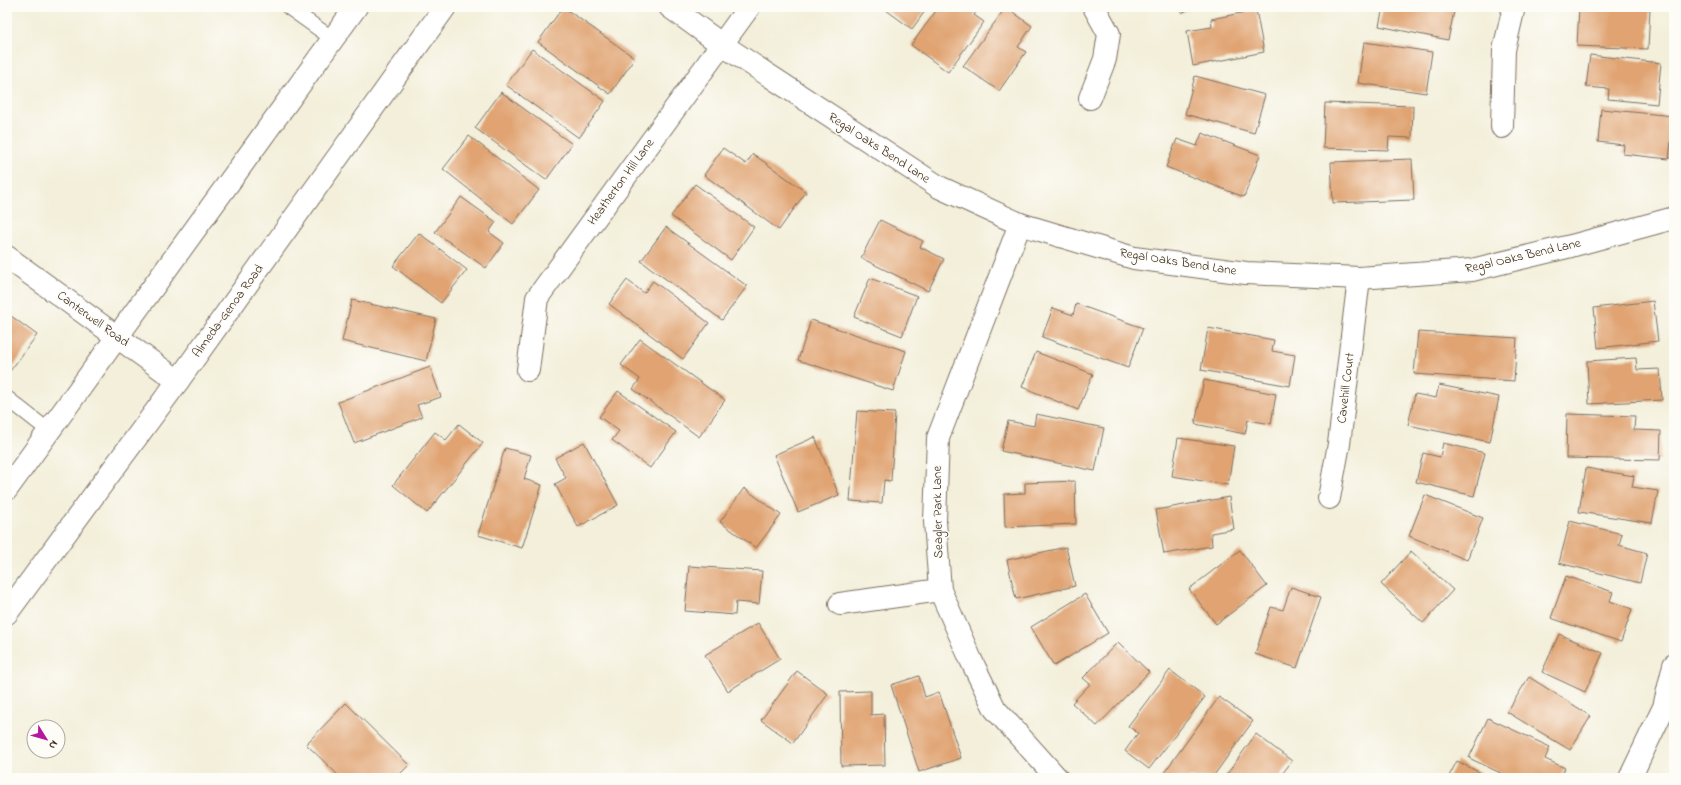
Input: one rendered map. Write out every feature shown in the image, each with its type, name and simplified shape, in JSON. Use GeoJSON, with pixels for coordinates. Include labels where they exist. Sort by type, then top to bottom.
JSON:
{"type":"FeatureCollection","features":[{"type":"Feature","properties":{"kind":"street"},"geometry":{"type":"LineString","coordinates":[[7,489],[356,7]]}},
{"type":"Feature","properties":{"kind":"street","name":"Almeda-Genoa Road"},"geometry":{"type":"LineString","coordinates":[[7,613],[178,381],[445,7]]}},
{"type":"Feature","properties":{"kind":"street","name":"Regal Oaks Bend Lane"},"geometry":{"type":"LineString","coordinates":[[670,7],[721,44],[939,188],[1020,224],[1134,258],[1246,273],[1359,278],[1472,270],[1571,246],[1674,218]]}},
{"type":"Feature","properties":{"kind":"street","name":"Heatherton Hill Lane"},"geometry":{"type":"LineString","coordinates":[[528,370],[537,298],[749,7]]}},
{"type":"Feature","properties":{"kind":"street"},"geometry":{"type":"LineString","coordinates":[[1090,98],[1105,59],[1109,34],[1094,7]]}},
{"type":"Feature","properties":{"kind":"street"},"geometry":{"type":"LineString","coordinates":[[1502,127],[1504,50],[1514,7]]}},
{"type":"Feature","properties":{"kind":"street","name":"Seagler Park Lane"},"geometry":{"type":"LineString","coordinates":[[1020,224],[938,438],[935,521],[940,590],[970,660],[995,709],[1057,778]]}},
{"type":"Feature","properties":{"kind":"street","name":"Canterwell Road"},"geometry":{"type":"LineString","coordinates":[[7,257],[178,381]]}},
{"type":"Feature","properties":{"kind":"street","name":"Cavehill Court"},"geometry":{"type":"LineString","coordinates":[[1329,498],[1339,444],[1359,278]]}},
{"type":"Feature","properties":{"kind":"street"},"geometry":{"type":"LineString","coordinates":[[840,604],[940,590]]}},
{"type":"Feature","properties":{"kind":"street"},"geometry":{"type":"LineString","coordinates":[[1630,778],[1669,709],[1674,664]]}},
{"type":"Feature","properties":{"kind":"lane"},"geometry":{"type":"LineString","coordinates":[[288,7],[333,39]]}},
{"type":"Feature","properties":{"kind":"lane"},"geometry":{"type":"LineString","coordinates":[[7,398],[49,432]]}},
{"type":"Feature","properties":{"kind":"building"},"geometry":{"type":"Polygon","coordinates":[[[563,7],[635,58],[610,94],[538,42],[563,7]]]}},
{"type":"Feature","properties":{"kind":"building"},"geometry":{"type":"Polygon","coordinates":[[[882,7],[928,7],[912,29],[882,7]]]}},
{"type":"Feature","properties":{"kind":"building"},"geometry":{"type":"Polygon","coordinates":[[[939,7],[980,7],[974,15],[984,22],[948,72],[911,45],[939,7]]]}},
{"type":"Feature","properties":{"kind":"building"},"geometry":{"type":"Polygon","coordinates":[[[1006,7],[1032,26],[1018,47],[1026,52],[999,91],[963,66],[1006,7]]]}},
{"type":"Feature","properties":{"kind":"building"},"geometry":{"type":"Polygon","coordinates":[[[1179,7],[1192,7],[1182,13],[1179,7]]]}},
{"type":"Feature","properties":{"kind":"building"},"geometry":{"type":"Polygon","coordinates":[[[1383,7],[1455,7],[1448,40],[1379,26],[1383,7]]]}},
{"type":"Feature","properties":{"kind":"building"},"geometry":{"type":"Polygon","coordinates":[[[1579,7],[1650,8],[1648,49],[1577,46],[1579,7]]]}},
{"type":"Feature","properties":{"kind":"building"},"geometry":{"type":"Polygon","coordinates":[[[1256,10],[1264,52],[1193,66],[1187,31],[1212,27],[1211,19],[1256,10]]]}},
{"type":"Feature","properties":{"kind":"building"},"geometry":{"type":"Polygon","coordinates":[[[1364,42],[1432,52],[1426,93],[1358,83],[1364,42]]]}},
{"type":"Feature","properties":{"kind":"building"},"geometry":{"type":"Polygon","coordinates":[[[532,49],[605,101],[579,138],[506,85],[532,49]]]}},
{"type":"Feature","properties":{"kind":"building"},"geometry":{"type":"Polygon","coordinates":[[[1590,55],[1661,63],[1657,104],[1608,99],[1609,89],[1586,87],[1590,55]]]}},
{"type":"Feature","properties":{"kind":"building"},"geometry":{"type":"Polygon","coordinates":[[[1195,76],[1265,95],[1254,133],[1185,114],[1195,76]]]}},
{"type":"Feature","properties":{"kind":"building"},"geometry":{"type":"Polygon","coordinates":[[[501,92],[572,144],[546,180],[475,128],[501,92]]]}},
{"type":"Feature","properties":{"kind":"building"},"geometry":{"type":"Polygon","coordinates":[[[1325,103],[1413,106],[1412,138],[1389,137],[1388,150],[1323,148],[1325,103]]]}},
{"type":"Feature","properties":{"kind":"building"},"geometry":{"type":"Polygon","coordinates":[[[1601,109],[1674,116],[1669,159],[1623,154],[1624,145],[1598,142],[1601,109]]]}},
{"type":"Feature","properties":{"kind":"building"},"geometry":{"type":"Polygon","coordinates":[[[1202,133],[1260,155],[1244,197],[1166,167],[1177,139],[1197,146],[1202,133]]]}},
{"type":"Feature","properties":{"kind":"building"},"geometry":{"type":"Polygon","coordinates":[[[469,136],[539,190],[513,224],[443,169],[469,136]]]}},
{"type":"Feature","properties":{"kind":"building"},"geometry":{"type":"Polygon","coordinates":[[[723,148],[746,164],[753,154],[806,192],[779,230],[704,175],[723,148]]]}},
{"type":"Feature","properties":{"kind":"building"},"geometry":{"type":"Polygon","coordinates":[[[1412,159],[1414,200],[1333,203],[1331,162],[1412,159]]]}},
{"type":"Feature","properties":{"kind":"building"},"geometry":{"type":"Polygon","coordinates":[[[695,184],[754,227],[731,260],[671,216],[695,184]]]}},
{"type":"Feature","properties":{"kind":"building"},"geometry":{"type":"Polygon","coordinates":[[[461,197],[496,222],[489,232],[504,243],[486,268],[435,232],[461,197]]]}},
{"type":"Feature","properties":{"kind":"building"},"geometry":{"type":"Polygon","coordinates":[[[880,220],[923,241],[920,247],[944,259],[928,291],[861,258],[880,220]]]}},
{"type":"Feature","properties":{"kind":"building"},"geometry":{"type":"Polygon","coordinates":[[[666,227],[747,286],[722,320],[641,261],[666,227]]]}},
{"type":"Feature","properties":{"kind":"building"},"geometry":{"type":"Polygon","coordinates":[[[419,233],[467,270],[441,303],[393,266],[419,233]]]}},
{"type":"Feature","properties":{"kind":"building"},"geometry":{"type":"Polygon","coordinates":[[[870,278],[917,296],[902,336],[854,317],[870,278]]]}},
{"type":"Feature","properties":{"kind":"building"},"geometry":{"type":"Polygon","coordinates":[[[627,280],[644,293],[653,281],[709,323],[683,359],[609,304],[627,280]]]}},
{"type":"Feature","properties":{"kind":"building"},"geometry":{"type":"Polygon","coordinates":[[[352,300],[436,319],[426,361],[342,341],[352,300]]]}},
{"type":"Feature","properties":{"kind":"building"},"geometry":{"type":"Polygon","coordinates":[[[1653,301],[1658,341],[1598,348],[1594,308],[1653,301]]]}},
{"type":"Feature","properties":{"kind":"building"},"geometry":{"type":"Polygon","coordinates":[[[1076,304],[1143,328],[1128,368],[1042,337],[1053,308],[1073,315],[1076,304]]]}},
{"type":"Feature","properties":{"kind":"building"},"geometry":{"type":"Polygon","coordinates":[[[7,313],[37,335],[7,375],[7,313]]]}},
{"type":"Feature","properties":{"kind":"building"},"geometry":{"type":"Polygon","coordinates":[[[811,320],[906,351],[893,391],[798,360],[811,320]]]}},
{"type":"Feature","properties":{"kind":"building"},"geometry":{"type":"Polygon","coordinates":[[[1208,328],[1274,340],[1272,351],[1295,355],[1290,386],[1201,370],[1208,328]]]}},
{"type":"Feature","properties":{"kind":"building"},"geometry":{"type":"Polygon","coordinates":[[[1418,332],[1517,338],[1514,381],[1414,374],[1418,332]]]}},
{"type":"Feature","properties":{"kind":"building"},"geometry":{"type":"Polygon","coordinates":[[[640,339],[725,400],[699,437],[633,389],[640,379],[621,365],[640,339]]]}},
{"type":"Feature","properties":{"kind":"building"},"geometry":{"type":"Polygon","coordinates":[[[1036,352],[1093,374],[1078,410],[1022,387],[1036,352]]]}},
{"type":"Feature","properties":{"kind":"building"},"geometry":{"type":"Polygon","coordinates":[[[1636,358],[1637,370],[1660,369],[1662,400],[1589,404],[1587,361],[1636,358]]]}},
{"type":"Feature","properties":{"kind":"building"},"geometry":{"type":"Polygon","coordinates":[[[430,367],[441,397],[417,405],[422,417],[354,443],[338,402],[430,367]]]}},
{"type":"Feature","properties":{"kind":"building"},"geometry":{"type":"Polygon","coordinates":[[[1204,380],[1276,394],[1271,424],[1248,420],[1245,434],[1195,424],[1204,380]]]}},
{"type":"Feature","properties":{"kind":"building"},"geometry":{"type":"Polygon","coordinates":[[[1439,385],[1499,397],[1490,442],[1408,425],[1415,394],[1436,398],[1439,385]]]}},
{"type":"Feature","properties":{"kind":"building"},"geometry":{"type":"Polygon","coordinates":[[[618,391],[676,432],[650,468],[612,440],[619,431],[599,417],[618,391]]]}},
{"type":"Feature","properties":{"kind":"building"},"geometry":{"type":"Polygon","coordinates":[[[857,411],[895,413],[891,481],[884,480],[882,503],[850,501],[857,411]]]}},
{"type":"Feature","properties":{"kind":"building"},"geometry":{"type":"Polygon","coordinates":[[[1036,414],[1104,428],[1095,471],[1001,451],[1008,421],[1034,426],[1036,414]]]}},
{"type":"Feature","properties":{"kind":"building"},"geometry":{"type":"Polygon","coordinates":[[[1567,414],[1635,416],[1634,430],[1661,431],[1660,460],[1566,458],[1567,414]]]}},
{"type":"Feature","properties":{"kind":"building"},"geometry":{"type":"Polygon","coordinates":[[[459,424],[483,443],[427,513],[393,485],[435,432],[446,440],[459,424]]]}},
{"type":"Feature","properties":{"kind":"building"},"geometry":{"type":"Polygon","coordinates":[[[815,437],[839,495],[798,512],[774,455],[815,437]]]}},
{"type":"Feature","properties":{"kind":"building"},"geometry":{"type":"Polygon","coordinates":[[[1178,438],[1234,446],[1228,485],[1172,476],[1178,438]]]}},
{"type":"Feature","properties":{"kind":"building"},"geometry":{"type":"Polygon","coordinates":[[[584,442],[618,505],[578,527],[555,484],[566,478],[555,458],[584,442]]]}},
{"type":"Feature","properties":{"kind":"building"},"geometry":{"type":"Polygon","coordinates":[[[1443,443],[1485,453],[1474,496],[1416,482],[1423,453],[1440,457],[1443,443]]]}},
{"type":"Feature","properties":{"kind":"building"},"geometry":{"type":"Polygon","coordinates":[[[505,448],[531,455],[524,479],[542,485],[522,548],[478,535],[505,448]]]}},
{"type":"Feature","properties":{"kind":"building"},"geometry":{"type":"Polygon","coordinates":[[[1586,468],[1634,476],[1632,487],[1658,491],[1652,523],[1579,512],[1586,468]]]}},
{"type":"Feature","properties":{"kind":"building"},"geometry":{"type":"Polygon","coordinates":[[[1075,481],[1076,524],[1005,527],[1004,494],[1025,493],[1025,483],[1075,481]]]}},
{"type":"Feature","properties":{"kind":"building"},"geometry":{"type":"Polygon","coordinates":[[[744,488],[781,515],[756,548],[720,522],[744,488]]]}},
{"type":"Feature","properties":{"kind":"building"},"geometry":{"type":"Polygon","coordinates":[[[1425,495],[1483,518],[1467,560],[1409,536],[1425,495]]]}},
{"type":"Feature","properties":{"kind":"building"},"geometry":{"type":"Polygon","coordinates":[[[1229,497],[1234,529],[1211,533],[1212,546],[1164,554],[1156,510],[1229,497]]]}},
{"type":"Feature","properties":{"kind":"building"},"geometry":{"type":"Polygon","coordinates":[[[1570,521],[1622,534],[1619,545],[1647,553],[1640,583],[1559,563],[1570,521]]]}},
{"type":"Feature","properties":{"kind":"building"},"geometry":{"type":"Polygon","coordinates":[[[1066,547],[1075,586],[1016,599],[1007,560],[1066,547]]]}},
{"type":"Feature","properties":{"kind":"building"},"geometry":{"type":"Polygon","coordinates":[[[1240,550],[1267,586],[1216,624],[1189,589],[1240,550]]]}},
{"type":"Feature","properties":{"kind":"building"},"geometry":{"type":"Polygon","coordinates":[[[1411,551],[1453,590],[1423,623],[1381,584],[1411,551]]]}},
{"type":"Feature","properties":{"kind":"building"},"geometry":{"type":"Polygon","coordinates":[[[689,566],[762,571],[759,604],[736,602],[735,615],[685,611],[689,566]]]}},
{"type":"Feature","properties":{"kind":"building"},"geometry":{"type":"Polygon","coordinates":[[[1566,576],[1613,592],[1610,601],[1632,609],[1621,642],[1551,618],[1566,576]]]}},
{"type":"Feature","properties":{"kind":"building"},"geometry":{"type":"Polygon","coordinates":[[[1291,587],[1321,597],[1297,668],[1255,654],[1271,607],[1283,610],[1291,587]]]}},
{"type":"Feature","properties":{"kind":"building"},"geometry":{"type":"Polygon","coordinates":[[[1085,594],[1108,633],[1054,666],[1031,627],[1085,594]]]}},
{"type":"Feature","properties":{"kind":"building"},"geometry":{"type":"Polygon","coordinates":[[[758,623],[780,659],[728,691],[705,655],[758,623]]]}},
{"type":"Feature","properties":{"kind":"building"},"geometry":{"type":"Polygon","coordinates":[[[1559,634],[1603,653],[1585,692],[1542,672],[1559,634]]]}},
{"type":"Feature","properties":{"kind":"building"},"geometry":{"type":"Polygon","coordinates":[[[1118,642],[1149,672],[1097,726],[1072,703],[1090,684],[1083,678],[1118,642]]]}},
{"type":"Feature","properties":{"kind":"building"},"geometry":{"type":"Polygon","coordinates":[[[1170,670],[1205,697],[1149,769],[1125,751],[1138,733],[1128,726],[1170,670]]]}},
{"type":"Feature","properties":{"kind":"building"},"geometry":{"type":"Polygon","coordinates":[[[797,671],[828,694],[793,743],[761,720],[797,671]]]}},
{"type":"Feature","properties":{"kind":"building"},"geometry":{"type":"Polygon","coordinates":[[[919,676],[925,697],[939,692],[961,758],[919,772],[891,685],[919,676]]]}},
{"type":"Feature","properties":{"kind":"building"},"geometry":{"type":"Polygon","coordinates":[[[1529,677],[1591,716],[1570,750],[1507,712],[1529,677]]]}},
{"type":"Feature","properties":{"kind":"building"},"geometry":{"type":"Polygon","coordinates":[[[871,691],[871,715],[884,714],[885,765],[841,766],[840,692],[871,691]]]}},
{"type":"Feature","properties":{"kind":"building"},"geometry":{"type":"Polygon","coordinates":[[[1219,697],[1253,721],[1212,778],[1162,778],[1161,777],[1219,697]]]}},
{"type":"Feature","properties":{"kind":"building"},"geometry":{"type":"Polygon","coordinates":[[[346,703],[409,765],[396,778],[341,778],[306,744],[346,703]]]}},
{"type":"Feature","properties":{"kind":"building"},"geometry":{"type":"Polygon","coordinates":[[[1488,718],[1550,747],[1545,759],[1565,768],[1560,778],[1511,778],[1469,758],[1488,718]]]}},
{"type":"Feature","properties":{"kind":"building"},"geometry":{"type":"Polygon","coordinates":[[[1256,734],[1292,761],[1279,778],[1224,778],[1256,734]]]}},
{"type":"Feature","properties":{"kind":"building"},"geometry":{"type":"Polygon","coordinates":[[[1457,761],[1491,778],[1448,778],[1457,761]]]}}]}
